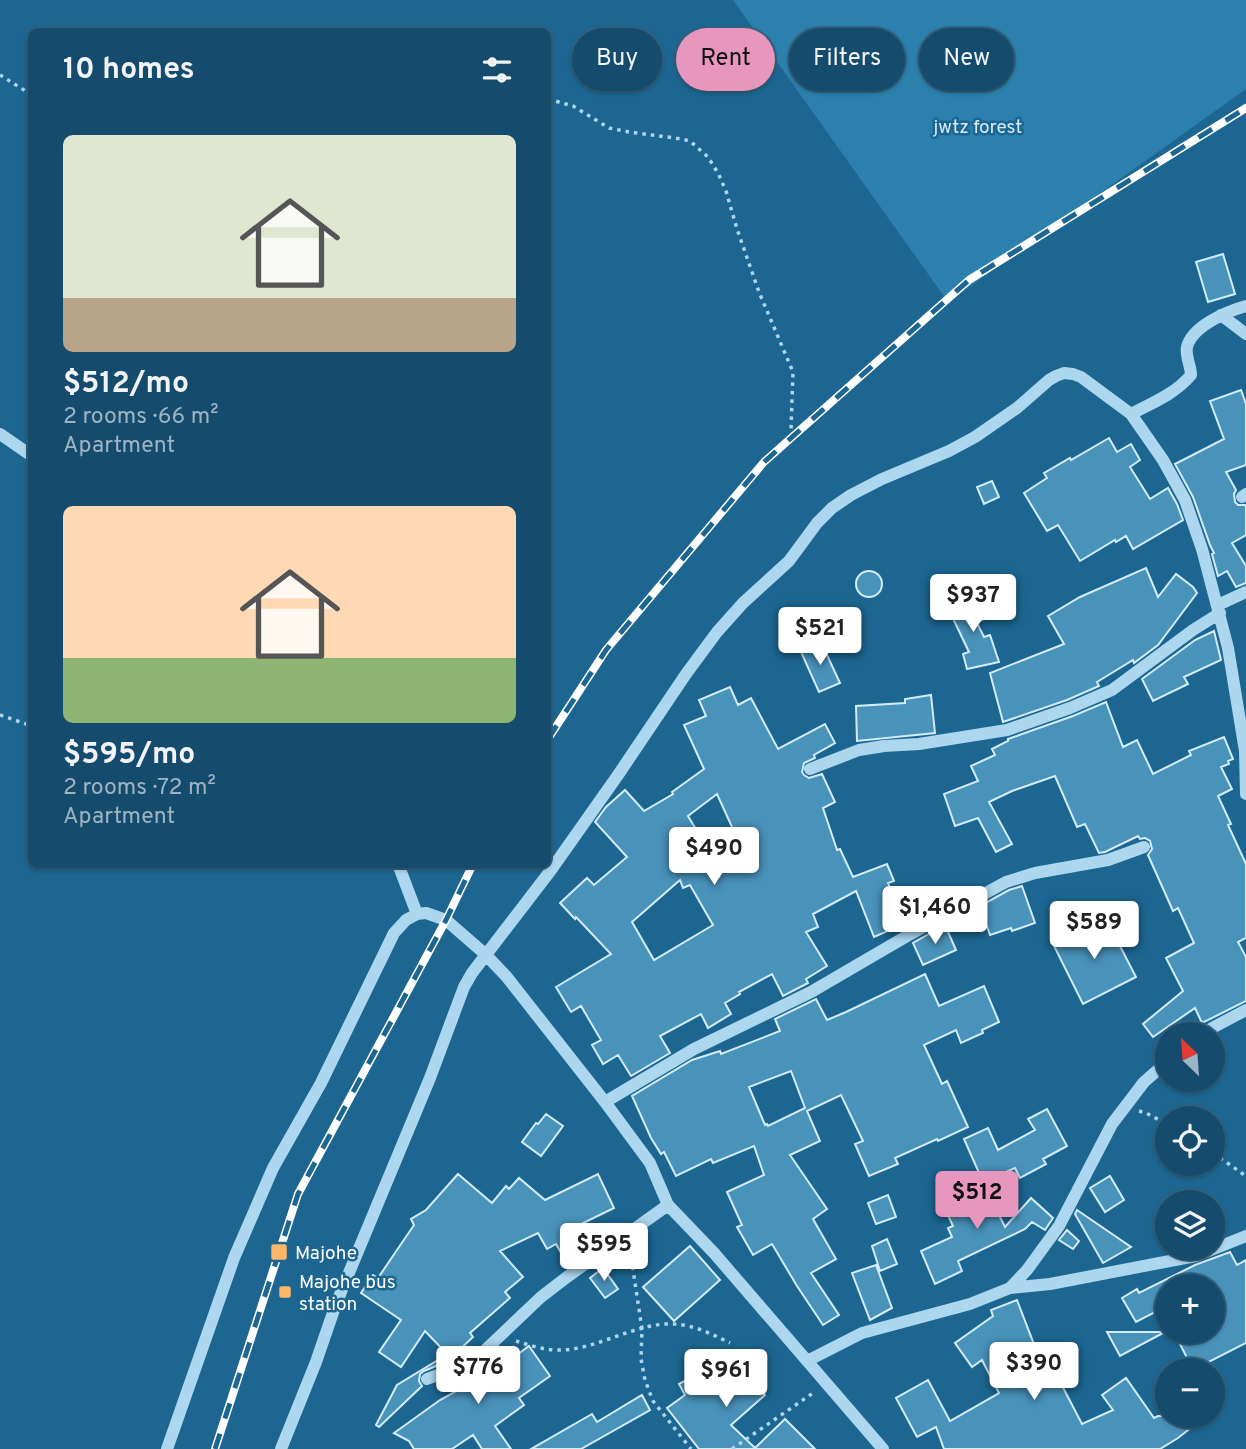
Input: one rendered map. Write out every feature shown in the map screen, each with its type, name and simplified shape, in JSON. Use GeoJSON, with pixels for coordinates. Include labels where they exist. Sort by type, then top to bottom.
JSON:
{"type":"FeatureCollection","features":[{"type":"Feature","properties":{"kind":"street"},"geometry":{"type":"LineString","coordinates":[[1131,414],[1184,383],[1191,375],[1187,347],[1203,326],[1246,306]]}},
{"type":"Feature","properties":{"kind":"street"},"geometry":{"type":"LineString","coordinates":[[1221,316],[1246,334]]}},
{"type":"Feature","properties":{"kind":"street"},"geometry":{"type":"LineString","coordinates":[[281,1449],[336,1304],[430,1078],[464,988],[485,954],[551,870],[717,632],[743,603],[789,561],[817,523],[851,495],[975,437],[1017,408],[1049,380],[1064,373],[1081,377],[1131,414],[1163,460],[1185,500],[1202,549],[1219,609],[1234,679],[1245,751],[1246,793]]}},
{"type":"Feature","properties":{"kind":"street"},"geometry":{"type":"LineString","coordinates":[[0,433],[28,453]]}},
{"type":"Feature","properties":{"kind":"street"},"geometry":{"type":"LineString","coordinates":[[810,769],[859,750],[1007,730],[1070,708],[1112,690],[1219,609],[1246,592]]}},
{"type":"Feature","properties":{"kind":"street"},"geometry":{"type":"LineString","coordinates":[[605,1102],[694,1049],[811,992],[1006,882],[1035,873],[1108,860],[1144,848]]}},
{"type":"Feature","properties":{"kind":"street"},"geometry":{"type":"LineString","coordinates":[[400,868],[417,914]]}},
{"type":"Feature","properties":{"kind":"street"},"geometry":{"type":"LineString","coordinates":[[167,1449],[234,1258],[273,1168],[321,1083],[394,933],[406,920],[426,912],[446,920],[506,976],[650,1163],[668,1205],[714,1253],[883,1449]]}},
{"type":"Feature","properties":{"kind":"street"},"geometry":{"type":"LineString","coordinates":[[1223,1022],[1246,1010]]}},
{"type":"Feature","properties":{"kind":"street"},"geometry":{"type":"LineString","coordinates":[[1010,1289],[1059,1226],[1112,1124],[1144,1082],[1155,1072]]}},
{"type":"Feature","properties":{"kind":"street"},"geometry":{"type":"LineString","coordinates":[[427,1379],[458,1367],[482,1353],[541,1297],[668,1205]]}},
{"type":"Feature","properties":{"kind":"street"},"geometry":{"type":"LineString","coordinates":[[807,1361],[862,1333],[970,1304],[1010,1289],[1082,1278],[1196,1255],[1246,1236]]}},
{"type":"Feature","properties":{"kind":"path"},"geometry":{"type":"LineString","coordinates":[[0,75],[28,92]]}},
{"type":"Feature","properties":{"kind":"path"},"geometry":{"type":"LineString","coordinates":[[551,100],[573,106],[609,128],[690,141],[708,157],[726,191],[758,292],[793,372],[791,429]]}},
{"type":"Feature","properties":{"kind":"path"},"geometry":{"type":"LineString","coordinates":[[0,715],[28,725]]}},
{"type":"Feature","properties":{"kind":"path"},"geometry":{"type":"LineString","coordinates":[[1124,1108],[1155,1118]]}},
{"type":"Feature","properties":{"kind":"path"},"geometry":{"type":"LineString","coordinates":[[1225,1161],[1246,1176]]}},
{"type":"Feature","properties":{"kind":"path"},"geometry":{"type":"LineString","coordinates":[[628,1233],[642,1329],[641,1359],[645,1380],[653,1401],[691,1449]]}},
{"type":"Feature","properties":{"kind":"path"},"geometry":{"type":"LineString","coordinates":[[500,1336],[540,1349],[559,1350],[670,1324],[688,1326],[730,1343]]}},
{"type":"Feature","properties":{"kind":"path"},"geometry":{"type":"LineString","coordinates":[[732,1449],[826,1384]]}},
{"type":"Feature","properties":{"kind":"green space","name":"jwtz forest"},"geometry":{"type":"Polygon","coordinates":[[[733,0],[1246,0],[1246,89],[948,302],[798,91],[905,91],[905,28],[789,28],[789,79],[775,59],[775,28],[753,28],[733,0]]]}},
{"type":"Feature","properties":{"kind":"building"},"geometry":{"type":"Polygon","coordinates":[[[1223,254],[1235,294],[1208,302],[1196,262],[1223,254]]]}},
{"type":"Feature","properties":{"kind":"building"},"geometry":{"type":"Polygon","coordinates":[[[1241,390],[1246,404],[1246,465],[1226,472],[1236,490],[1235,502],[1246,507],[1246,535],[1232,543],[1246,566],[1246,583],[1236,587],[1227,571],[1218,576],[1212,554],[1214,553],[1193,497],[1175,464],[1224,439],[1210,401],[1241,390]]]}},
{"type":"Feature","properties":{"kind":"building"},"geometry":{"type":"Polygon","coordinates":[[[1109,438],[1117,452],[1131,444],[1140,460],[1130,467],[1150,499],[1168,488],[1183,520],[1133,549],[1126,536],[1080,561],[1058,525],[1047,531],[1024,493],[1047,478],[1044,473],[1109,438]]]}},
{"type":"Feature","properties":{"kind":"building"},"geometry":{"type":"Polygon","coordinates":[[[992,481],[999,497],[984,504],[977,487],[992,481]]]}},
{"type":"Feature","properties":{"kind":"building"},"geometry":{"type":"Polygon","coordinates":[[[1146,568],[1158,597],[1176,574],[1197,593],[1158,645],[1134,663],[1133,660],[1097,682],[1099,686],[1003,722],[990,673],[1064,644],[1048,616],[1080,597],[1146,568]]]}},
{"type":"Feature","properties":{"kind":"building"},"geometry":{"type":"Polygon","coordinates":[[[869,571],[879,574],[882,584],[879,594],[869,597],[859,594],[856,584],[859,574],[869,571]]]}},
{"type":"Feature","properties":{"kind":"building"},"geometry":{"type":"Polygon","coordinates":[[[970,595],[982,620],[977,623],[984,637],[990,635],[999,662],[967,669],[963,654],[969,652],[947,606],[970,595]]]}},
{"type":"Feature","properties":{"kind":"building"},"geometry":{"type":"Polygon","coordinates":[[[1214,631],[1221,660],[1184,677],[1188,684],[1153,701],[1142,679],[1195,640],[1214,631]]]}},
{"type":"Feature","properties":{"kind":"building"},"geometry":{"type":"Polygon","coordinates":[[[821,642],[840,683],[819,692],[801,652],[821,642]]]}},
{"type":"Feature","properties":{"kind":"building"},"geometry":{"type":"Polygon","coordinates":[[[730,687],[738,705],[751,698],[778,749],[825,724],[835,743],[804,763],[802,772],[809,778],[822,774],[835,802],[823,808],[837,850],[840,849],[853,877],[887,864],[894,881],[888,883],[897,906],[889,909],[897,927],[874,937],[856,891],[813,914],[818,927],[806,932],[827,966],[806,979],[808,983],[783,996],[772,974],[725,1003],[731,1014],[708,1028],[701,1014],[660,1036],[670,1053],[631,1076],[618,1055],[603,1064],[592,1045],[601,1040],[581,1006],[571,1012],[556,987],[611,954],[560,903],[587,878],[594,885],[627,857],[595,822],[606,807],[625,790],[644,811],[673,794],[672,792],[704,769],[684,725],[706,716],[699,700],[730,687]],[[717,794],[688,816],[711,854],[737,838],[717,794]],[[680,880],[632,922],[654,960],[713,925],[690,885],[683,888],[680,880]]]}},
{"type":"Feature","properties":{"kind":"building"},"geometry":{"type":"Polygon","coordinates":[[[931,695],[935,733],[857,741],[856,706],[905,703],[905,699],[931,695]]]}},
{"type":"Feature","properties":{"kind":"building"},"geometry":{"type":"Polygon","coordinates":[[[1106,702],[1123,747],[1137,740],[1153,774],[1191,755],[1189,751],[1224,737],[1233,759],[1221,767],[1232,789],[1218,796],[1246,864],[1246,938],[1238,942],[1246,957],[1246,1001],[1204,1022],[1195,1008],[1175,1022],[1155,1022],[1153,1037],[1143,1024],[1183,991],[1166,958],[1194,943],[1178,908],[1173,911],[1148,855],[1152,849],[1150,841],[1138,836],[1099,853],[1085,824],[1077,827],[1055,776],[989,802],[1012,844],[996,852],[978,818],[955,826],[944,794],[978,781],[971,766],[995,755],[992,749],[1008,739],[1106,702]]]}},
{"type":"Feature","properties":{"kind":"building"},"geometry":{"type":"Polygon","coordinates":[[[1022,886],[1035,923],[990,935],[980,906],[1022,886]]]}},
{"type":"Feature","properties":{"kind":"building"},"geometry":{"type":"Polygon","coordinates":[[[1105,917],[1136,977],[1083,1004],[1053,944],[1105,917]]]}},
{"type":"Feature","properties":{"kind":"building"},"geometry":{"type":"Polygon","coordinates":[[[945,925],[956,950],[923,965],[913,943],[945,925]]]}},
{"type":"Feature","properties":{"kind":"building"},"geometry":{"type":"Polygon","coordinates":[[[925,974],[939,1006],[984,986],[999,1022],[961,1043],[956,1030],[924,1045],[942,1084],[947,1081],[968,1127],[895,1158],[898,1164],[869,1176],[855,1144],[863,1141],[841,1095],[807,1111],[820,1141],[790,1155],[827,1209],[813,1219],[836,1259],[811,1273],[839,1315],[823,1325],[772,1244],[753,1255],[737,1227],[742,1225],[727,1192],[764,1175],[754,1146],[713,1163],[711,1159],[676,1176],[664,1152],[661,1154],[651,1138],[632,1096],[692,1060],[720,1051],[721,1054],[780,1031],[775,1019],[816,999],[827,1020],[925,974]],[[791,1071],[749,1087],[765,1125],[805,1108],[791,1071]]]}},
{"type":"Feature","properties":{"kind":"building"},"geometry":{"type":"Polygon","coordinates":[[[1047,1109],[1067,1146],[1043,1159],[1046,1164],[1020,1178],[1015,1168],[983,1182],[964,1139],[988,1128],[998,1150],[1035,1130],[1028,1119],[1047,1109]]]}},
{"type":"Feature","properties":{"kind":"building"},"geometry":{"type":"Polygon","coordinates":[[[546,1114],[563,1126],[541,1156],[522,1142],[546,1114]]]}},
{"type":"Feature","properties":{"kind":"building"},"geometry":{"type":"Polygon","coordinates":[[[458,1174],[492,1203],[506,1186],[509,1189],[519,1178],[545,1200],[598,1174],[614,1208],[569,1230],[582,1254],[567,1263],[556,1244],[547,1249],[538,1233],[500,1251],[523,1277],[505,1292],[510,1298],[470,1333],[473,1337],[451,1358],[425,1331],[401,1367],[379,1352],[401,1320],[361,1293],[373,1275],[378,1278],[414,1225],[411,1219],[426,1210],[458,1174]]]}},
{"type":"Feature","properties":{"kind":"building"},"geometry":{"type":"Polygon","coordinates":[[[1110,1176],[1124,1200],[1105,1212],[1090,1188],[1110,1176]]]}},
{"type":"Feature","properties":{"kind":"building"},"geometry":{"type":"Polygon","coordinates":[[[985,1187],[1005,1227],[1031,1198],[1053,1218],[1045,1230],[1032,1222],[1025,1229],[958,1261],[962,1271],[935,1284],[921,1251],[952,1237],[948,1228],[953,1226],[944,1207],[985,1187]]]}},
{"type":"Feature","properties":{"kind":"building"},"geometry":{"type":"Polygon","coordinates":[[[888,1195],[896,1217],[876,1224],[868,1203],[888,1195]]]}},
{"type":"Feature","properties":{"kind":"building"},"geometry":{"type":"Polygon","coordinates":[[[1077,1210],[1131,1247],[1103,1263],[1075,1214],[1077,1210]]]}},
{"type":"Feature","properties":{"kind":"building"},"geometry":{"type":"Polygon","coordinates":[[[1067,1230],[1079,1241],[1073,1249],[1059,1240],[1067,1230]]]}},
{"type":"Feature","properties":{"kind":"building"},"geometry":{"type":"Polygon","coordinates":[[[887,1239],[897,1264],[880,1271],[872,1246],[887,1239]]]}},
{"type":"Feature","properties":{"kind":"building"},"geometry":{"type":"Polygon","coordinates":[[[690,1246],[720,1280],[674,1321],[643,1287],[690,1246]]]}},
{"type":"Feature","properties":{"kind":"building"},"geometry":{"type":"Polygon","coordinates":[[[1230,1252],[1237,1265],[1246,1260],[1246,1343],[1217,1358],[1187,1358],[1180,1344],[1225,1344],[1225,1274],[1177,1274],[1208,1260],[1225,1260],[1225,1254],[1230,1252]]]}},
{"type":"Feature","properties":{"kind":"building"},"geometry":{"type":"Polygon","coordinates":[[[876,1265],[892,1308],[870,1320],[852,1273],[876,1265]]]}},
{"type":"Feature","properties":{"kind":"building"},"geometry":{"type":"Polygon","coordinates":[[[603,1268],[618,1289],[605,1298],[590,1278],[603,1268]]]}},
{"type":"Feature","properties":{"kind":"building"},"geometry":{"type":"Polygon","coordinates":[[[1155,1285],[1155,1312],[1136,1322],[1122,1298],[1137,1289],[1139,1293],[1155,1285]]]}},
{"type":"Feature","properties":{"kind":"building"},"geometry":{"type":"Polygon","coordinates":[[[1017,1300],[1037,1352],[1043,1349],[1082,1424],[1113,1410],[1102,1395],[1126,1378],[1155,1418],[1155,1428],[1191,1428],[1160,1449],[944,1449],[936,1427],[917,1437],[896,1398],[928,1380],[950,1421],[999,1393],[982,1360],[972,1367],[955,1343],[993,1316],[991,1310],[1017,1300]]]}},
{"type":"Feature","properties":{"kind":"building"},"geometry":{"type":"Polygon","coordinates":[[[1107,1332],[1155,1332],[1155,1337],[1120,1356],[1107,1332]]]}},
{"type":"Feature","properties":{"kind":"building"},"geometry":{"type":"Polygon","coordinates":[[[529,1346],[550,1376],[519,1398],[524,1405],[495,1426],[511,1449],[482,1449],[473,1435],[452,1449],[414,1449],[409,1441],[394,1433],[440,1400],[502,1366],[497,1359],[513,1347],[518,1354],[529,1346]]]}},
{"type":"Feature","properties":{"kind":"building"},"geometry":{"type":"Polygon","coordinates":[[[733,1352],[765,1395],[731,1425],[755,1448],[785,1419],[815,1449],[699,1449],[667,1408],[685,1395],[679,1384],[694,1376],[692,1371],[733,1352]]]}},
{"type":"Feature","properties":{"kind":"building"},"geometry":{"type":"Polygon","coordinates":[[[438,1360],[441,1364],[420,1374],[419,1381],[422,1386],[379,1427],[376,1425],[397,1385],[438,1360]]]}},
{"type":"Feature","properties":{"kind":"building"},"geometry":{"type":"Polygon","coordinates":[[[642,1395],[650,1410],[581,1449],[531,1449],[592,1414],[597,1422],[642,1395]]]}},
{"type":"Feature","properties":{"kind":"railway"},"geometry":{"type":"LineString","coordinates":[[551,734],[606,650],[764,462],[969,280],[1246,108]]}},
{"type":"Feature","properties":{"kind":"railway"},"geometry":{"type":"LineString","coordinates":[[215,1449],[298,1194],[446,920],[471,868]]}},
{"type":"Feature","properties":{"kind":"place","name":"Majohe"},"geometry":{"type":"Point","coordinates":[279,1252]}},
{"type":"Feature","properties":{"kind":"place","name":"Majohe bus station"},"geometry":{"type":"Point","coordinates":[285,1292]}}]}
